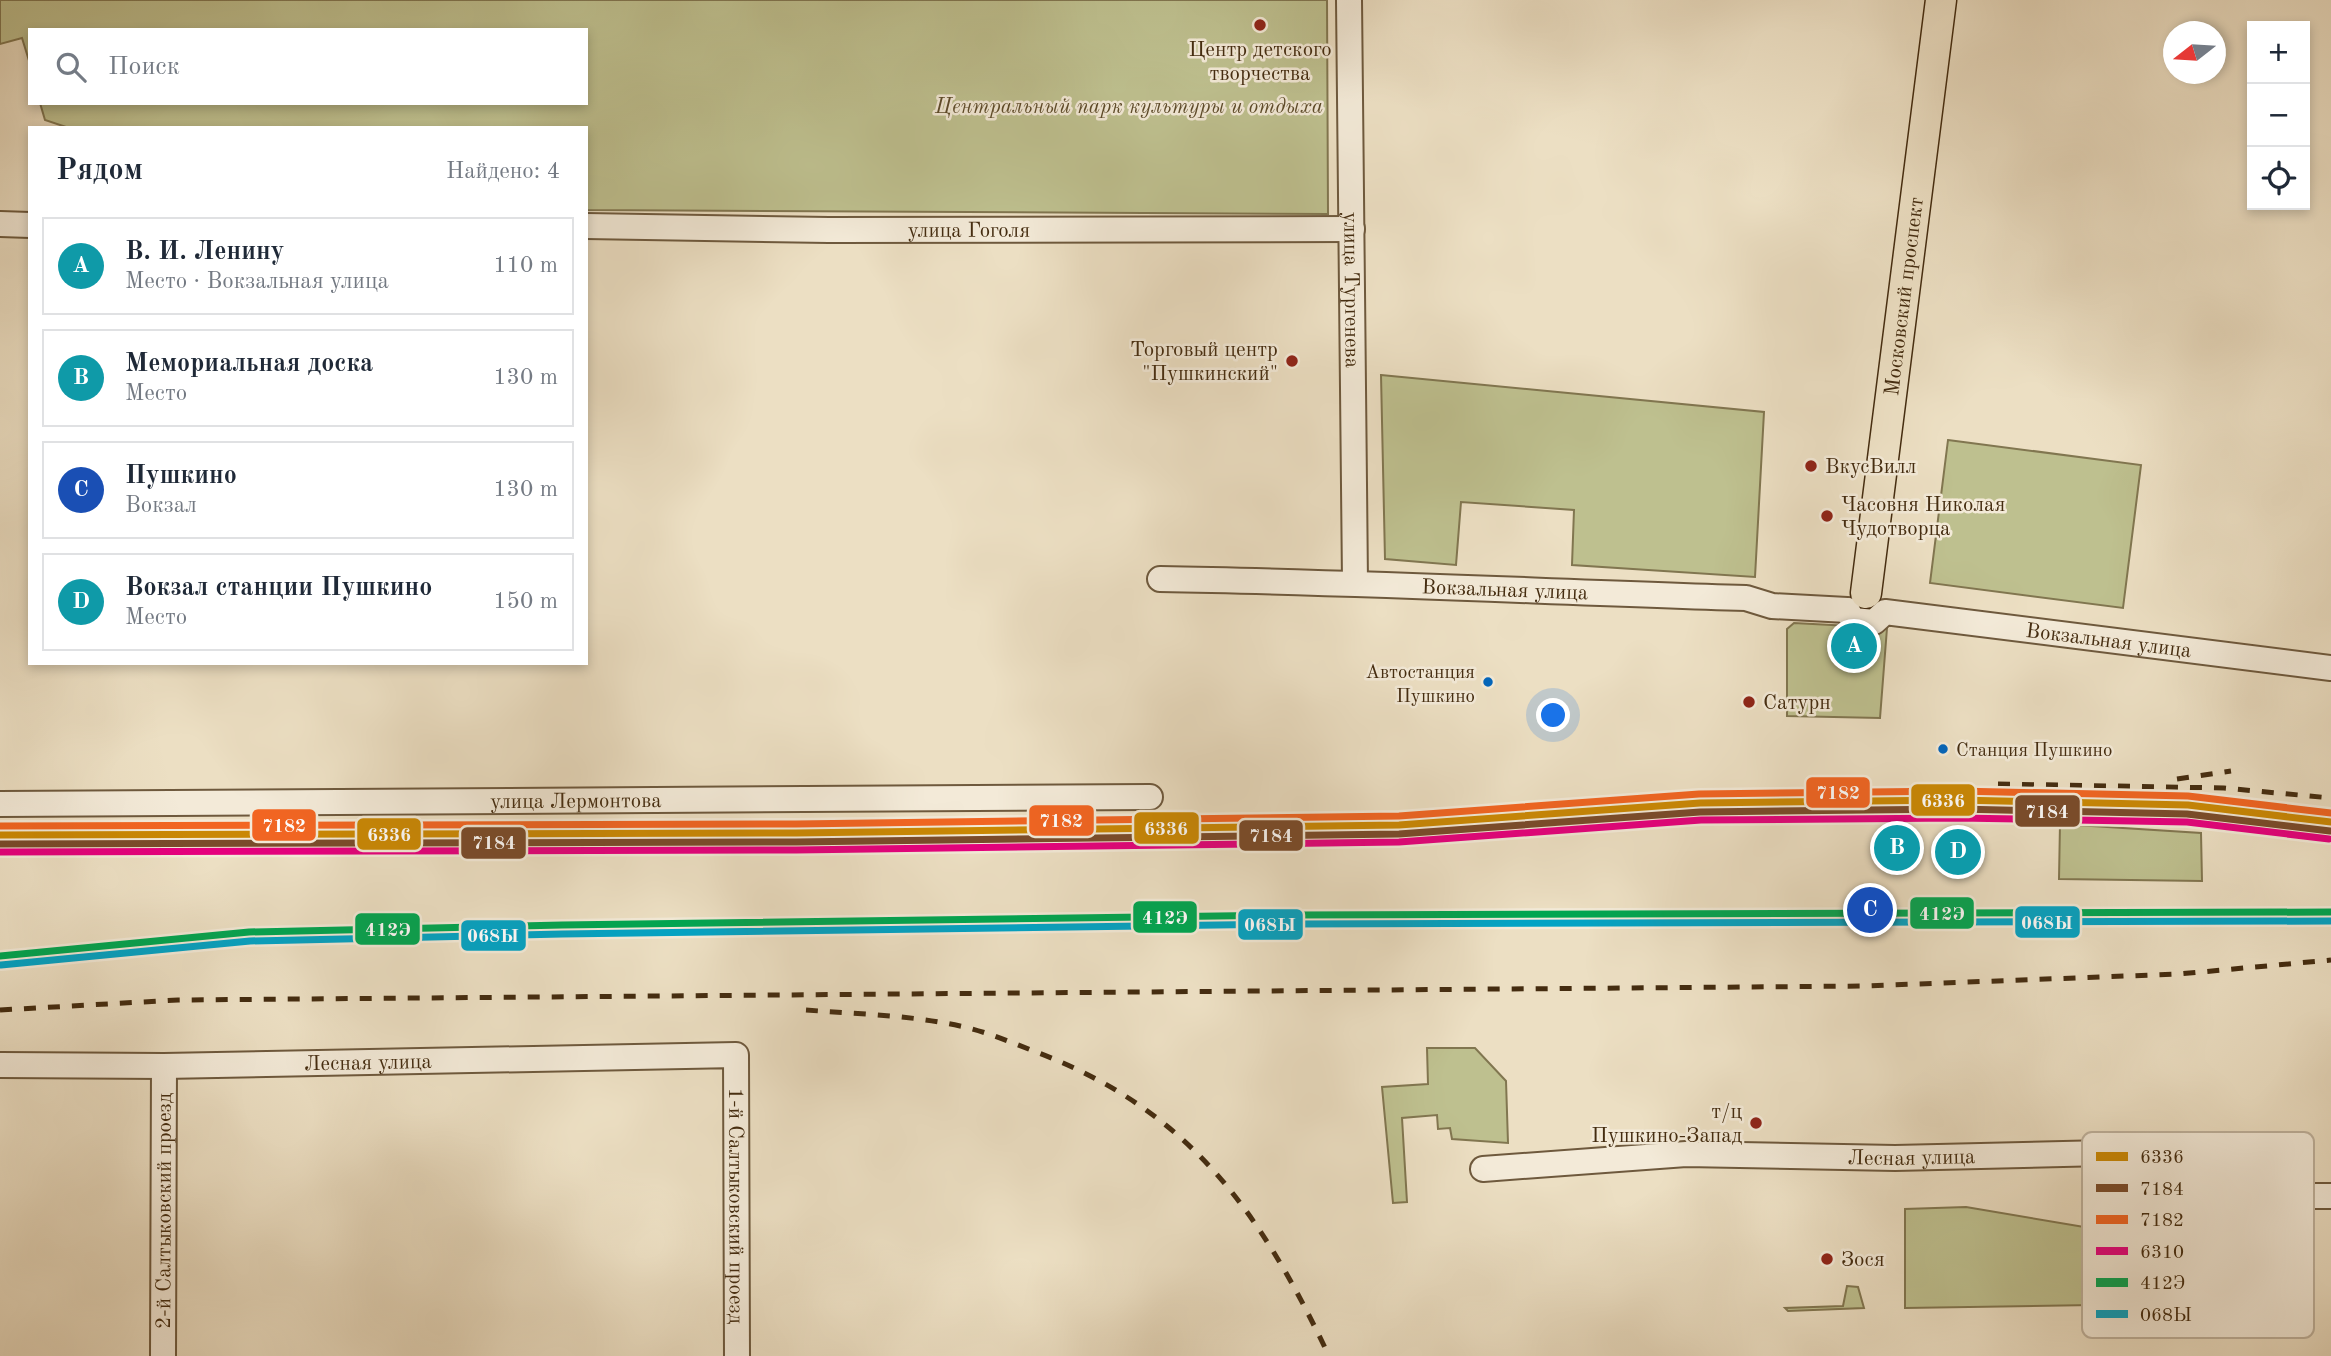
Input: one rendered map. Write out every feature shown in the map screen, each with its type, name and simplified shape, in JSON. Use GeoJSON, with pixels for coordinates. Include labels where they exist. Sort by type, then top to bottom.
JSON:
{"type":"FeatureCollection","features":[{"type":"Feature","properties":{"kind":"main road","name":"Московский проспект"},"geometry":{"type":"LineString","coordinates":[[1866,605],[1941,0]]}},
{"type":"Feature","properties":{"kind":"street","name":"улица Тургенева"},"geometry":{"type":"LineString","coordinates":[[1349,0],[1355,582]]}},
{"type":"Feature","properties":{"kind":"street"},"geometry":{"type":"LineString","coordinates":[[0,225],[28,225]]}},
{"type":"Feature","properties":{"kind":"street","name":"улица Гоголя"},"geometry":{"type":"LineString","coordinates":[[588,226],[829,230],[1352,229]]}},
{"type":"Feature","properties":{"kind":"street","name":"Вокзальная улица"},"geometry":{"type":"LineString","coordinates":[[1160,579],[1355,582],[1544,592],[1746,598],[1772,606],[1866,605],[2331,668]]}},
{"type":"Feature","properties":{"kind":"street","name":"улица Лермонтова"},"geometry":{"type":"LineString","coordinates":[[0,804],[1150,797]]}},
{"type":"Feature","properties":{"kind":"street","name":"Лесная улица"},"geometry":{"type":"LineString","coordinates":[[0,1065],[164,1066],[736,1055]]}},
{"type":"Feature","properties":{"kind":"street","name":"1-й Салтыковский проезд"},"geometry":{"type":"LineString","coordinates":[[736,1055],[737,1356]]}},
{"type":"Feature","properties":{"kind":"street","name":"2-й Салтыковский проезд"},"geometry":{"type":"LineString","coordinates":[[163,1356],[164,1066]]}},
{"type":"Feature","properties":{"kind":"street","name":"Лесная улица"},"geometry":{"type":"LineString","coordinates":[[1483,1169],[1686,1154],[1895,1158],[2082,1154]]}},
{"type":"Feature","properties":{"kind":"green space","name":"Центральный парк культуры и отдыха"},"geometry":{"type":"Polygon","coordinates":[[[0,0],[1327,0],[1328,214],[588,210],[588,126],[63,126],[45,120],[41,105],[588,105],[588,28],[28,28],[28,58],[22,38],[0,44],[0,0]]]}},
{"type":"Feature","properties":{"kind":"green space"},"geometry":{"type":"Polygon","coordinates":[[[1381,375],[1764,412],[1755,577],[1572,565],[1574,510],[1461,502],[1456,565],[1385,559],[1381,375]]]}},
{"type":"Feature","properties":{"kind":"green space"},"geometry":{"type":"Polygon","coordinates":[[[1948,440],[2141,465],[2123,608],[1930,583],[1948,440]]]}},
{"type":"Feature","properties":{"kind":"green space"},"geometry":{"type":"Polygon","coordinates":[[[1794,623],[1887,628],[1880,718],[1787,716],[1787,629],[1794,623]]]}},
{"type":"Feature","properties":{"kind":"green space"},"geometry":{"type":"Polygon","coordinates":[[[2060,824],[2201,833],[2202,881],[2059,879],[2060,824]]]}},
{"type":"Feature","properties":{"kind":"green space"},"geometry":{"type":"Polygon","coordinates":[[[1427,1048],[1475,1048],[1506,1081],[1508,1143],[1452,1139],[1450,1128],[1438,1129],[1437,1115],[1402,1118],[1407,1202],[1393,1203],[1382,1087],[1428,1084],[1427,1048]]]}},
{"type":"Feature","properties":{"kind":"green space"},"geometry":{"type":"Polygon","coordinates":[[[1966,1207],[2082,1227],[2082,1305],[1905,1308],[1905,1209],[1966,1207]]]}},
{"type":"Feature","properties":{"kind":"green space"},"geometry":{"type":"Polygon","coordinates":[[[1847,1286],[1858,1287],[1864,1308],[1788,1311],[1785,1308],[1843,1306],[1847,1286]]]}},
{"type":"Feature","properties":{"kind":"railway"},"geometry":{"type":"LineString","coordinates":[[2177,779],[2231,771]]}},
{"type":"Feature","properties":{"kind":"railway"},"geometry":{"type":"LineString","coordinates":[[1998,784],[2224,788],[2331,798]]}},
{"type":"Feature","properties":{"kind":"railway"},"geometry":{"type":"LineString","coordinates":[[0,1010],[178,1000],[1864,986],[2179,974],[2331,960]]}},
{"type":"Feature","properties":{"kind":"railway"},"geometry":{"type":"LineString","coordinates":[[806,1010],[922,1019],[996,1036],[1086,1074],[1134,1102],[1176,1134],[1213,1170],[1245,1210],[1275,1254],[1329,1356]]}},
{"type":"Feature","properties":{"kind":"transit line","name":"7182"},"geometry":{"type":"LineString","coordinates":[[0,826],[796,824],[1399,816],[1699,794],[1958,791],[2188,796],[2331,813]]}},
{"type":"Feature","properties":{"kind":"transit line","name":"6336"},"geometry":{"type":"LineString","coordinates":[[0,835],[796,833],[1399,825],[1700,803],[1958,800],[2188,805],[2331,822]]}},
{"type":"Feature","properties":{"kind":"transit line","name":"7184"},"geometry":{"type":"LineString","coordinates":[[0,844],[796,842],[1399,834],[1700,812],[1958,809],[2187,814],[2330,831]]}},
{"type":"Feature","properties":{"kind":"transit line","name":"6310"},"geometry":{"type":"LineString","coordinates":[[0,852],[796,850],[1399,842],[1701,820],[1958,818],[2187,822],[2329,839]]}},
{"type":"Feature","properties":{"kind":"transit line","name":"412Э"},"geometry":{"type":"LineString","coordinates":[[0,956],[249,932],[562,925],[1295,915],[2331,912]]}},
{"type":"Feature","properties":{"kind":"transit line","name":"068Ы"},"geometry":{"type":"LineString","coordinates":[[1,965],[250,941],[562,934],[1295,924],[2331,921]]}},
{"type":"Feature","properties":{"kind":"place","name":"Центр детского творчества"},"geometry":{"type":"Point","coordinates":[1260,25]}},
{"type":"Feature","properties":{"kind":"place","name":"Торговый центр \"Пушкинский\""},"geometry":{"type":"Point","coordinates":[1292,361]}},
{"type":"Feature","properties":{"kind":"place","name":"ВкусВилл"},"geometry":{"type":"Point","coordinates":[1811,466]}},
{"type":"Feature","properties":{"kind":"place","name":"Часовня Николая Чудотворца"},"geometry":{"type":"Point","coordinates":[1827,516]}},
{"type":"Feature","properties":{"kind":"place","name":"В. И. Ленину"},"geometry":{"type":"Point","coordinates":[1854,646]}},
{"type":"Feature","properties":{"kind":"place","name":"Автостанция Пушкино"},"geometry":{"type":"Point","coordinates":[1488,682]}},
{"type":"Feature","properties":{"kind":"place","name":"Сатурн"},"geometry":{"type":"Point","coordinates":[1749,702]}},
{"type":"Feature","properties":{"kind":"place","name":"Станция Пушкино"},"geometry":{"type":"Point","coordinates":[1943,749]}},
{"type":"Feature","properties":{"kind":"place","name":"Мемориальная доска"},"geometry":{"type":"Point","coordinates":[1897,848]}},
{"type":"Feature","properties":{"kind":"place","name":"Вокзал станции Пушкино"},"geometry":{"type":"Point","coordinates":[1958,852]}},
{"type":"Feature","properties":{"kind":"place","name":"Пушкино"},"geometry":{"type":"Point","coordinates":[1870,910]}},
{"type":"Feature","properties":{"kind":"place","name":"т/ц Пушкино-Запад"},"geometry":{"type":"Point","coordinates":[1756,1123]}},
{"type":"Feature","properties":{"kind":"place","name":"Зося"},"geometry":{"type":"Point","coordinates":[1827,1259]}}]}
